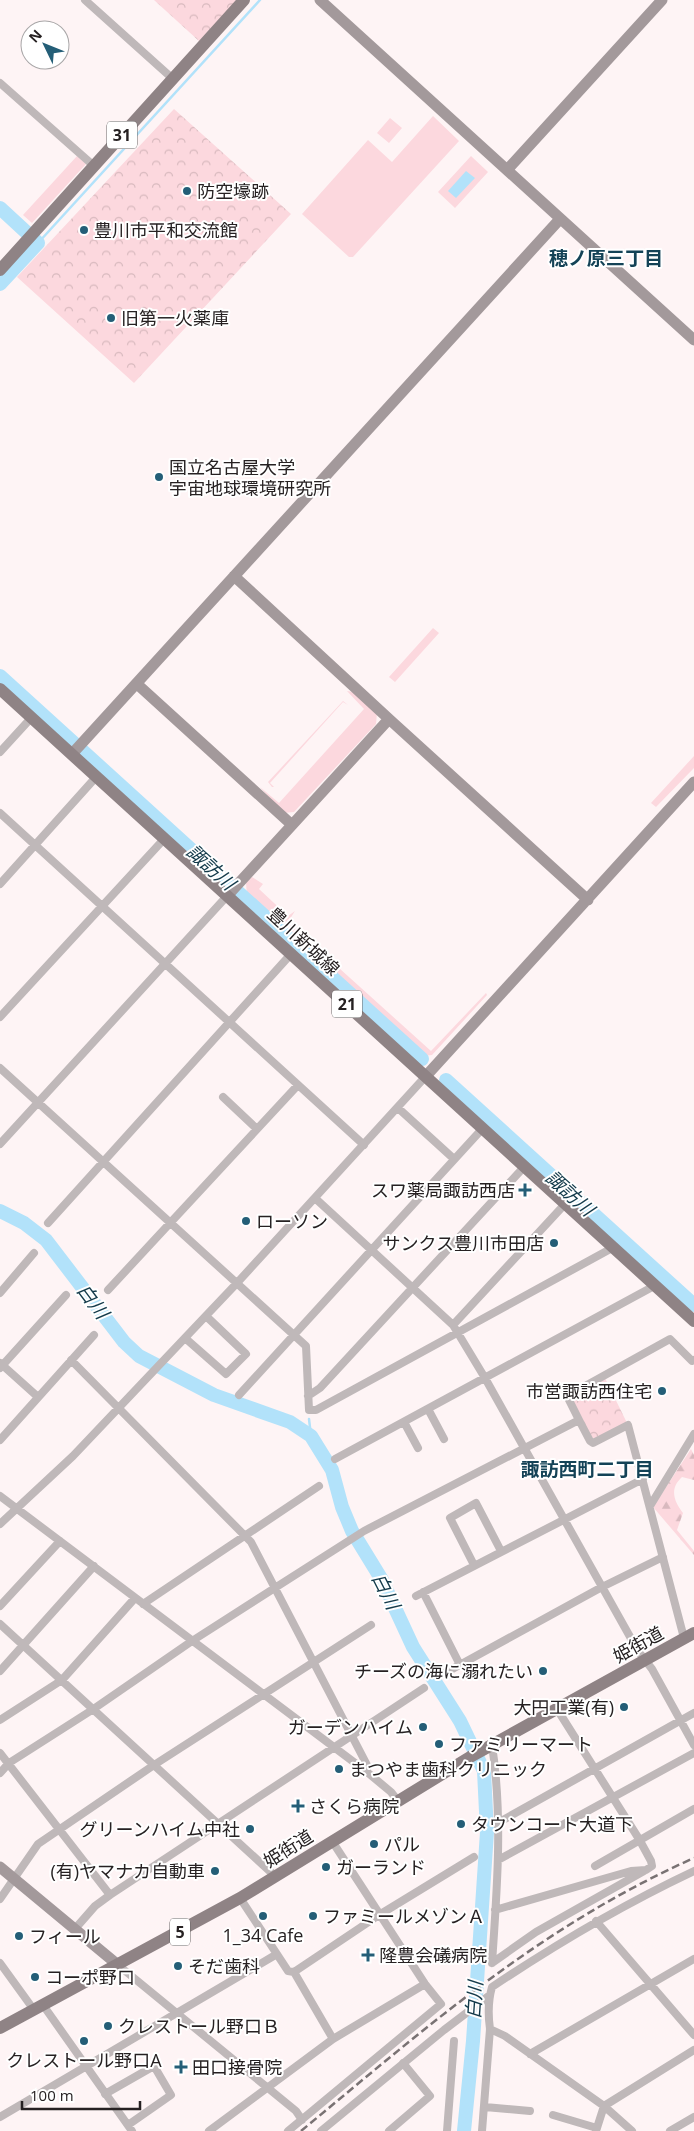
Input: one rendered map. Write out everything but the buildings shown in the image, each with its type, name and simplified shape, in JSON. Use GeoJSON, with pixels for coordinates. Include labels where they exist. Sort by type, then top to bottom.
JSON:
{"type":"FeatureCollection","features":[{"type":"Feature","properties":{"kind":"main road","name":"31"},"geometry":{"type":"LineString","coordinates":[[0,270],[244,0]]}},
{"type":"Feature","properties":{"kind":"main road","name":"豊川新城線"},"geometry":{"type":"LineString","coordinates":[[0,689],[32,717],[77,749],[97,776],[165,838],[232,889],[291,954],[694,1321]]}},
{"type":"Feature","properties":{"kind":"main road","name":"姫街道"},"geometry":{"type":"LineString","coordinates":[[0,2028],[240,1898],[470,1757],[689,1635]]}},
{"type":"Feature","properties":{"kind":"street"},"geometry":{"type":"LineString","coordinates":[[85,0],[173,80]]}},
{"type":"Feature","properties":{"kind":"street"},"geometry":{"type":"LineString","coordinates":[[320,0],[694,340]]}},
{"type":"Feature","properties":{"kind":"street"},"geometry":{"type":"LineString","coordinates":[[508,170],[662,0]]}},
{"type":"Feature","properties":{"kind":"street"},"geometry":{"type":"LineString","coordinates":[[0,83],[94,166]]}},
{"type":"Feature","properties":{"kind":"street"},"geometry":{"type":"LineString","coordinates":[[77,749],[560,219]]}},
{"type":"Feature","properties":{"kind":"street"},"geometry":{"type":"LineString","coordinates":[[234,576],[588,900]]}},
{"type":"Feature","properties":{"kind":"street"},"geometry":{"type":"LineString","coordinates":[[137,684],[292,825]]}},
{"type":"Feature","properties":{"kind":"street"},"geometry":{"type":"LineString","coordinates":[[0,752],[32,717]]}},
{"type":"Feature","properties":{"kind":"street"},"geometry":{"type":"LineString","coordinates":[[0,1144],[389,719]]}},
{"type":"Feature","properties":{"kind":"street"},"geometry":{"type":"LineString","coordinates":[[0,884],[97,776]]}},
{"type":"Feature","properties":{"kind":"street"},"geometry":{"type":"LineString","coordinates":[[0,1524],[73,1456],[237,1284],[694,782]]}},
{"type":"Feature","properties":{"kind":"street"},"geometry":{"type":"LineString","coordinates":[[0,814],[364,1145]]}},
{"type":"Feature","properties":{"kind":"street"},"geometry":{"type":"LineString","coordinates":[[0,1017],[165,838]]}},
{"type":"Feature","properties":{"kind":"street"},"geometry":{"type":"LineString","coordinates":[[48,1223],[230,1024],[291,954]]}},
{"type":"Feature","properties":{"kind":"street"},"geometry":{"type":"LineString","coordinates":[[0,1068],[306,1346],[309,1410],[316,1410],[455,1329],[614,1247]]}},
{"type":"Feature","properties":{"kind":"street"},"geometry":{"type":"LineString","coordinates":[[108,1290],[298,1085]]}},
{"type":"Feature","properties":{"kind":"street"},"geometry":{"type":"LineString","coordinates":[[223,1097],[257,1129]]}},
{"type":"Feature","properties":{"kind":"street"},"geometry":{"type":"LineString","coordinates":[[398,1108],[454,1159]]}},
{"type":"Feature","properties":{"kind":"street"},"geometry":{"type":"LineString","coordinates":[[239,1395],[483,1128]]}},
{"type":"Feature","properties":{"kind":"street"},"geometry":{"type":"LineString","coordinates":[[308,1396],[320,1388],[524,1167]]}},
{"type":"Feature","properties":{"kind":"street"},"geometry":{"type":"LineString","coordinates":[[316,1198],[413,1287],[455,1329],[485,1378],[602,1587],[694,1745]]}},
{"type":"Feature","properties":{"kind":"street"},"geometry":{"type":"LineString","coordinates":[[455,1329],[566,1204]]}},
{"type":"Feature","properties":{"kind":"street"},"geometry":{"type":"LineString","coordinates":[[0,1293],[34,1253]]}},
{"type":"Feature","properties":{"kind":"street"},"geometry":{"type":"LineString","coordinates":[[336,1459],[656,1285]]}},
{"type":"Feature","properties":{"kind":"street"},"geometry":{"type":"LineString","coordinates":[[38,1397],[1,1366],[66,1295]]}},
{"type":"Feature","properties":{"kind":"street"},"geometry":{"type":"LineString","coordinates":[[185,1338],[226,1374],[246,1354],[206,1316]]}},
{"type":"Feature","properties":{"kind":"street"},"geometry":{"type":"LineString","coordinates":[[0,1440],[94,1335]]}},
{"type":"Feature","properties":{"kind":"street"},"geometry":{"type":"LineString","coordinates":[[689,1635],[663,1557],[628,1425],[593,1443],[590,1441],[568,1398],[569,1395],[670,1340],[693,1362]]}},
{"type":"Feature","properties":{"kind":"street"},"geometry":{"type":"LineString","coordinates":[[71,1360],[119,1406],[196,1488],[251,1542],[367,1765],[367,1772]]}},
{"type":"Feature","properties":{"kind":"street"},"geometry":{"type":"LineString","coordinates":[[428,1409],[444,1439]]}},
{"type":"Feature","properties":{"kind":"street"},"geometry":{"type":"LineString","coordinates":[[0,1772],[192,1640],[362,1532],[579,1420]]}},
{"type":"Feature","properties":{"kind":"street"},"geometry":{"type":"LineString","coordinates":[[404,1422],[418,1448]]}},
{"type":"Feature","properties":{"kind":"street"},"geometry":{"type":"LineString","coordinates":[[650,1506],[694,1434]]}},
{"type":"Feature","properties":{"kind":"street"},"geometry":{"type":"LineString","coordinates":[[460,1665],[420,1594],[564,1518],[643,1479]]}},
{"type":"Feature","properties":{"kind":"street"},"geometry":{"type":"LineString","coordinates":[[143,1604],[319,1486]]}},
{"type":"Feature","properties":{"kind":"street"},"geometry":{"type":"LineString","coordinates":[[0,1496],[367,1772],[392,1792],[398,1801]]}},
{"type":"Feature","properties":{"kind":"street"},"geometry":{"type":"LineString","coordinates":[[474,1565],[450,1518],[476,1503],[502,1551]]}},
{"type":"Feature","properties":{"kind":"street"},"geometry":{"type":"LineString","coordinates":[[0,1606],[60,1542]]}},
{"type":"Feature","properties":{"kind":"street"},"geometry":{"type":"LineString","coordinates":[[445,1673],[602,1587],[663,1557]]}},
{"type":"Feature","properties":{"kind":"street"},"geometry":{"type":"LineString","coordinates":[[0,1671],[94,1566]]}},
{"type":"Feature","properties":{"kind":"street"},"geometry":{"type":"LineString","coordinates":[[0,1720],[62,1680],[135,1598]]}},
{"type":"Feature","properties":{"kind":"street"},"geometry":{"type":"LineString","coordinates":[[0,1624],[275,1876]]}},
{"type":"Feature","properties":{"kind":"street"},"geometry":{"type":"LineString","coordinates":[[0,1899],[38,1844],[154,1765],[315,1663],[371,1625]]}},
{"type":"Feature","properties":{"kind":"street"},"geometry":{"type":"LineString","coordinates":[[74,1930],[95,1906],[110,1895],[424,1688]]}},
{"type":"Feature","properties":{"kind":"street"},"geometry":{"type":"LineString","coordinates":[[489,1747],[498,1799],[498,1860],[492,1963],[536,1932],[652,1866],[652,1861],[639,1839],[557,1709]]}},
{"type":"Feature","properties":{"kind":"street"},"geometry":{"type":"LineString","coordinates":[[502,1820],[694,1712]]}},
{"type":"Feature","properties":{"kind":"street"},"geometry":{"type":"LineString","coordinates":[[0,1753],[110,1895]]}},
{"type":"Feature","properties":{"kind":"street"},"geometry":{"type":"LineString","coordinates":[[498,1860],[694,1753]]}},
{"type":"Feature","properties":{"kind":"street"},"geometry":{"type":"LineString","coordinates":[[595,1866],[694,1809]]}},
{"type":"Feature","properties":{"kind":"street"},"geometry":{"type":"LineString","coordinates":[[288,2131],[440,2004],[379,1915],[332,1841]]}},
{"type":"Feature","properties":{"kind":"street"},"geometry":{"type":"LineString","coordinates":[[240,1898],[288,1971],[294,1972],[379,1915],[474,1857]]}},
{"type":"Feature","properties":{"kind":"street"},"geometry":{"type":"LineString","coordinates":[[0,1867],[74,1930],[296,2111],[302,2120]]}},
{"type":"Feature","properties":{"kind":"street"},"geometry":{"type":"LineString","coordinates":[[495,1910],[631,1871],[646,1870]]}},
{"type":"Feature","properties":{"kind":"street"},"geometry":{"type":"LineString","coordinates":[[482,2131],[490,2029],[488,1997],[492,1987],[622,1906],[694,1871]]}},
{"type":"Feature","properties":{"kind":"street"},"geometry":{"type":"LineString","coordinates":[[596,1921],[694,2034]]}},
{"type":"Feature","properties":{"kind":"street"},"geometry":{"type":"LineString","coordinates":[[0,2117],[276,1954]]}},
{"type":"Feature","properties":{"kind":"street"},"geometry":{"type":"LineString","coordinates":[[530,2054],[694,1959]]}},
{"type":"Feature","properties":{"kind":"street"},"geometry":{"type":"LineString","coordinates":[[0,1963],[85,2066],[105,2094],[130,2128],[172,2094],[154,2066],[105,2094]]}},
{"type":"Feature","properties":{"kind":"street"},"geometry":{"type":"LineString","coordinates":[[294,1972],[333,2039]]}},
{"type":"Feature","properties":{"kind":"street"},"geometry":{"type":"LineString","coordinates":[[209,2131],[333,2039],[425,1984]]}},
{"type":"Feature","properties":{"kind":"street"},"geometry":{"type":"LineString","coordinates":[[321,2131],[464,2014],[488,1997]]}},
{"type":"Feature","properties":{"kind":"street"},"geometry":{"type":"LineString","coordinates":[[490,2029],[506,2036],[604,2106],[632,2131]]}},
{"type":"Feature","properties":{"kind":"street"},"geometry":{"type":"LineString","coordinates":[[447,2131],[454,2041]]}},
{"type":"Feature","properties":{"kind":"street"},"geometry":{"type":"LineString","coordinates":[[553,2115],[597,2129],[604,2106],[694,2050]]}},
{"type":"Feature","properties":{"kind":"street"},"geometry":{"type":"LineString","coordinates":[[389,2131],[399,2128],[430,2096],[403,2063]]}},
{"type":"Feature","properties":{"kind":"street"},"geometry":{"type":"LineString","coordinates":[[485,2107],[530,2111]]}},
{"type":"Feature","properties":{"kind":"street"},"geometry":{"type":"LineString","coordinates":[[670,2131],[694,2117]]}},
{"type":"Feature","properties":{"kind":"green space"},"geometry":{"type":"Polygon","coordinates":[[[154,0],[237,0],[199,41],[154,0]]]}},
{"type":"Feature","properties":{"kind":"green space"},"geometry":{"type":"Polygon","coordinates":[[[174,109],[291,214],[134,383],[17,277],[174,109]]]}},
{"type":"Feature","properties":{"kind":"green space"},"geometry":{"type":"Polygon","coordinates":[[[433,116],[459,141],[353,257],[349,257],[302,214],[368,140],[392,162],[433,116]]]}},
{"type":"Feature","properties":{"kind":"green space"},"geometry":{"type":"Polygon","coordinates":[[[390,118],[402,128],[389,143],[377,133],[390,118]]]}},
{"type":"Feature","properties":{"kind":"green space"},"geometry":{"type":"Polygon","coordinates":[[[77,156],[86,164],[32,223],[23,215],[77,156]]]}},
{"type":"Feature","properties":{"kind":"green space"},"geometry":{"type":"Polygon","coordinates":[[[471,156],[488,172],[455,208],[438,192],[471,156]]]}},
{"type":"Feature","properties":{"kind":"green space"},"geometry":{"type":"Polygon","coordinates":[[[433,628],[439,633],[395,682],[389,677],[433,628]]]}},
{"type":"Feature","properties":{"kind":"green space"},"geometry":{"type":"Polygon","coordinates":[[[347,691],[353,692],[377,713],[376,724],[294,812],[283,813],[260,787],[279,803],[364,709],[347,691]]]}},
{"type":"Feature","properties":{"kind":"green space"},"geometry":{"type":"Polygon","coordinates":[[[343,701],[348,705],[343,702],[270,783],[274,787],[272,787],[268,782],[343,701]]]}},
{"type":"Feature","properties":{"kind":"green space"},"geometry":{"type":"Polygon","coordinates":[[[694,756],[694,768],[656,807],[651,803],[694,756]]]}},
{"type":"Feature","properties":{"kind":"green space"},"geometry":{"type":"Polygon","coordinates":[[[252,877],[263,884],[259,889],[288,916],[295,911],[288,922],[431,1051],[486,993],[487,995],[432,1055],[423,1056],[247,897],[246,882],[252,877]]]}},
{"type":"Feature","properties":{"kind":"green space"},"geometry":{"type":"Polygon","coordinates":[[[605,1378],[627,1423],[595,1439],[591,1437],[571,1399],[572,1395],[605,1378]]]}},
{"type":"Feature","properties":{"kind":"green space"},"geometry":{"type":"Polygon","coordinates":[[[691,1449],[694,1455],[694,1480],[682,1477],[675,1486],[674,1495],[683,1513],[677,1530],[694,1551],[694,1555],[653,1507],[691,1449]]]}},
{"type":"Feature","properties":{"kind":"water"},"geometry":{"type":"Polygon","coordinates":[[[466,171],[475,178],[456,198],[448,191],[466,171]]]}},
{"type":"Feature","properties":{"kind":"waterway"},"geometry":{"type":"LineString","coordinates":[[38,243],[260,0]]}},
{"type":"Feature","properties":{"kind":"waterway","name":"諏訪川"},"geometry":{"type":"LineString","coordinates":[[0,208],[38,243],[0,284]]}},
{"type":"Feature","properties":{"kind":"waterway","name":"諏訪川"},"geometry":{"type":"LineString","coordinates":[[0,676],[422,1059]]}},
{"type":"Feature","properties":{"kind":"waterway","name":"諏訪川"},"geometry":{"type":"LineString","coordinates":[[446,1080],[694,1305]]}},
{"type":"Feature","properties":{"kind":"waterway","name":"白川"},"geometry":{"type":"LineString","coordinates":[[0,1211],[24,1223],[46,1240],[124,1342],[139,1356],[214,1395],[290,1422],[311,1436],[332,1470],[342,1507],[352,1531],[382,1580],[413,1647],[460,1721],[484,1771],[487,1832],[473,2041],[464,2131]]}},
{"type":"Feature","properties":{"kind":"waterway"},"geometry":{"type":"LineString","coordinates":[[309,1419],[311,1436]]}},
{"type":"Feature","properties":{"kind":"railway"},"geometry":{"type":"LineString","coordinates":[[301,2131],[441,2016],[536,1947],[638,1885],[694,1858]]}},
{"type":"Feature","properties":{"kind":"place","name":"防空壕跡"},"geometry":{"type":"Point","coordinates":[187,191]}},
{"type":"Feature","properties":{"kind":"place","name":"豊川市平和交流館"},"geometry":{"type":"Point","coordinates":[84,230]}},
{"type":"Feature","properties":{"kind":"place","name":"旧第一火薬庫"},"geometry":{"type":"Point","coordinates":[111,318]}},
{"type":"Feature","properties":{"kind":"place","name":"国立名古屋大学 宇宙地球環境研究所"},"geometry":{"type":"Point","coordinates":[159,477]}},
{"type":"Feature","properties":{"kind":"place","name":"スワ薬局諏訪西店"},"geometry":{"type":"Point","coordinates":[525,1190]}},
{"type":"Feature","properties":{"kind":"place","name":"ローソン"},"geometry":{"type":"Point","coordinates":[246,1221]}},
{"type":"Feature","properties":{"kind":"place","name":"サンクス豊川市田店"},"geometry":{"type":"Point","coordinates":[554,1243]}},
{"type":"Feature","properties":{"kind":"place","name":"市営諏訪西住宅"},"geometry":{"type":"Point","coordinates":[662,1391]}},
{"type":"Feature","properties":{"kind":"place","name":"チーズの海に溺れたい"},"geometry":{"type":"Point","coordinates":[543,1671]}},
{"type":"Feature","properties":{"kind":"place","name":"大円工業(有)"},"geometry":{"type":"Point","coordinates":[624,1707]}},
{"type":"Feature","properties":{"kind":"place","name":"ガーデンハイム"},"geometry":{"type":"Point","coordinates":[423,1727]}},
{"type":"Feature","properties":{"kind":"place","name":"ファミリーマート"},"geometry":{"type":"Point","coordinates":[439,1744]}},
{"type":"Feature","properties":{"kind":"place","name":"まつやま歯科クリニック"},"geometry":{"type":"Point","coordinates":[339,1769]}},
{"type":"Feature","properties":{"kind":"place","name":"さくら病院"},"geometry":{"type":"Point","coordinates":[298,1806]}},
{"type":"Feature","properties":{"kind":"place","name":"タウンコート大道下"},"geometry":{"type":"Point","coordinates":[461,1824]}},
{"type":"Feature","properties":{"kind":"place","name":"グリーンハイム中社"},"geometry":{"type":"Point","coordinates":[250,1829]}},
{"type":"Feature","properties":{"kind":"place","name":"パル"},"geometry":{"type":"Point","coordinates":[374,1844]}},
{"type":"Feature","properties":{"kind":"place","name":"ガーランド"},"geometry":{"type":"Point","coordinates":[326,1867]}},
{"type":"Feature","properties":{"kind":"place","name":"(有)ヤマナカ自動車"},"geometry":{"type":"Point","coordinates":[215,1871]}},
{"type":"Feature","properties":{"kind":"place","name":"1_34 Cafe"},"geometry":{"type":"Point","coordinates":[263,1916]}},
{"type":"Feature","properties":{"kind":"place","name":"ファミールメゾンＡ"},"geometry":{"type":"Point","coordinates":[313,1916]}},
{"type":"Feature","properties":{"kind":"place","name":"フィール"},"geometry":{"type":"Point","coordinates":[19,1936]}},
{"type":"Feature","properties":{"kind":"place","name":"隆豊会礒病院"},"geometry":{"type":"Point","coordinates":[368,1955]}},
{"type":"Feature","properties":{"kind":"place","name":"そだ歯科"},"geometry":{"type":"Point","coordinates":[178,1966]}},
{"type":"Feature","properties":{"kind":"place","name":"コーポ野口"},"geometry":{"type":"Point","coordinates":[35,1977]}},
{"type":"Feature","properties":{"kind":"place","name":"クレストール野口Ｂ"},"geometry":{"type":"Point","coordinates":[108,2026]}},
{"type":"Feature","properties":{"kind":"place","name":"クレストール野口A"},"geometry":{"type":"Point","coordinates":[84,2041]}},
{"type":"Feature","properties":{"kind":"place","name":"田口接骨院"},"geometry":{"type":"Point","coordinates":[181,2067]}},
{"type":"Feature","properties":{"kind":"district","name":"穂ノ原三丁目"},"geometry":{"type":"Point","coordinates":[606,258]}},
{"type":"Feature","properties":{"kind":"district","name":"諏訪西町二丁目"},"geometry":{"type":"Point","coordinates":[587,1469]}}]}
